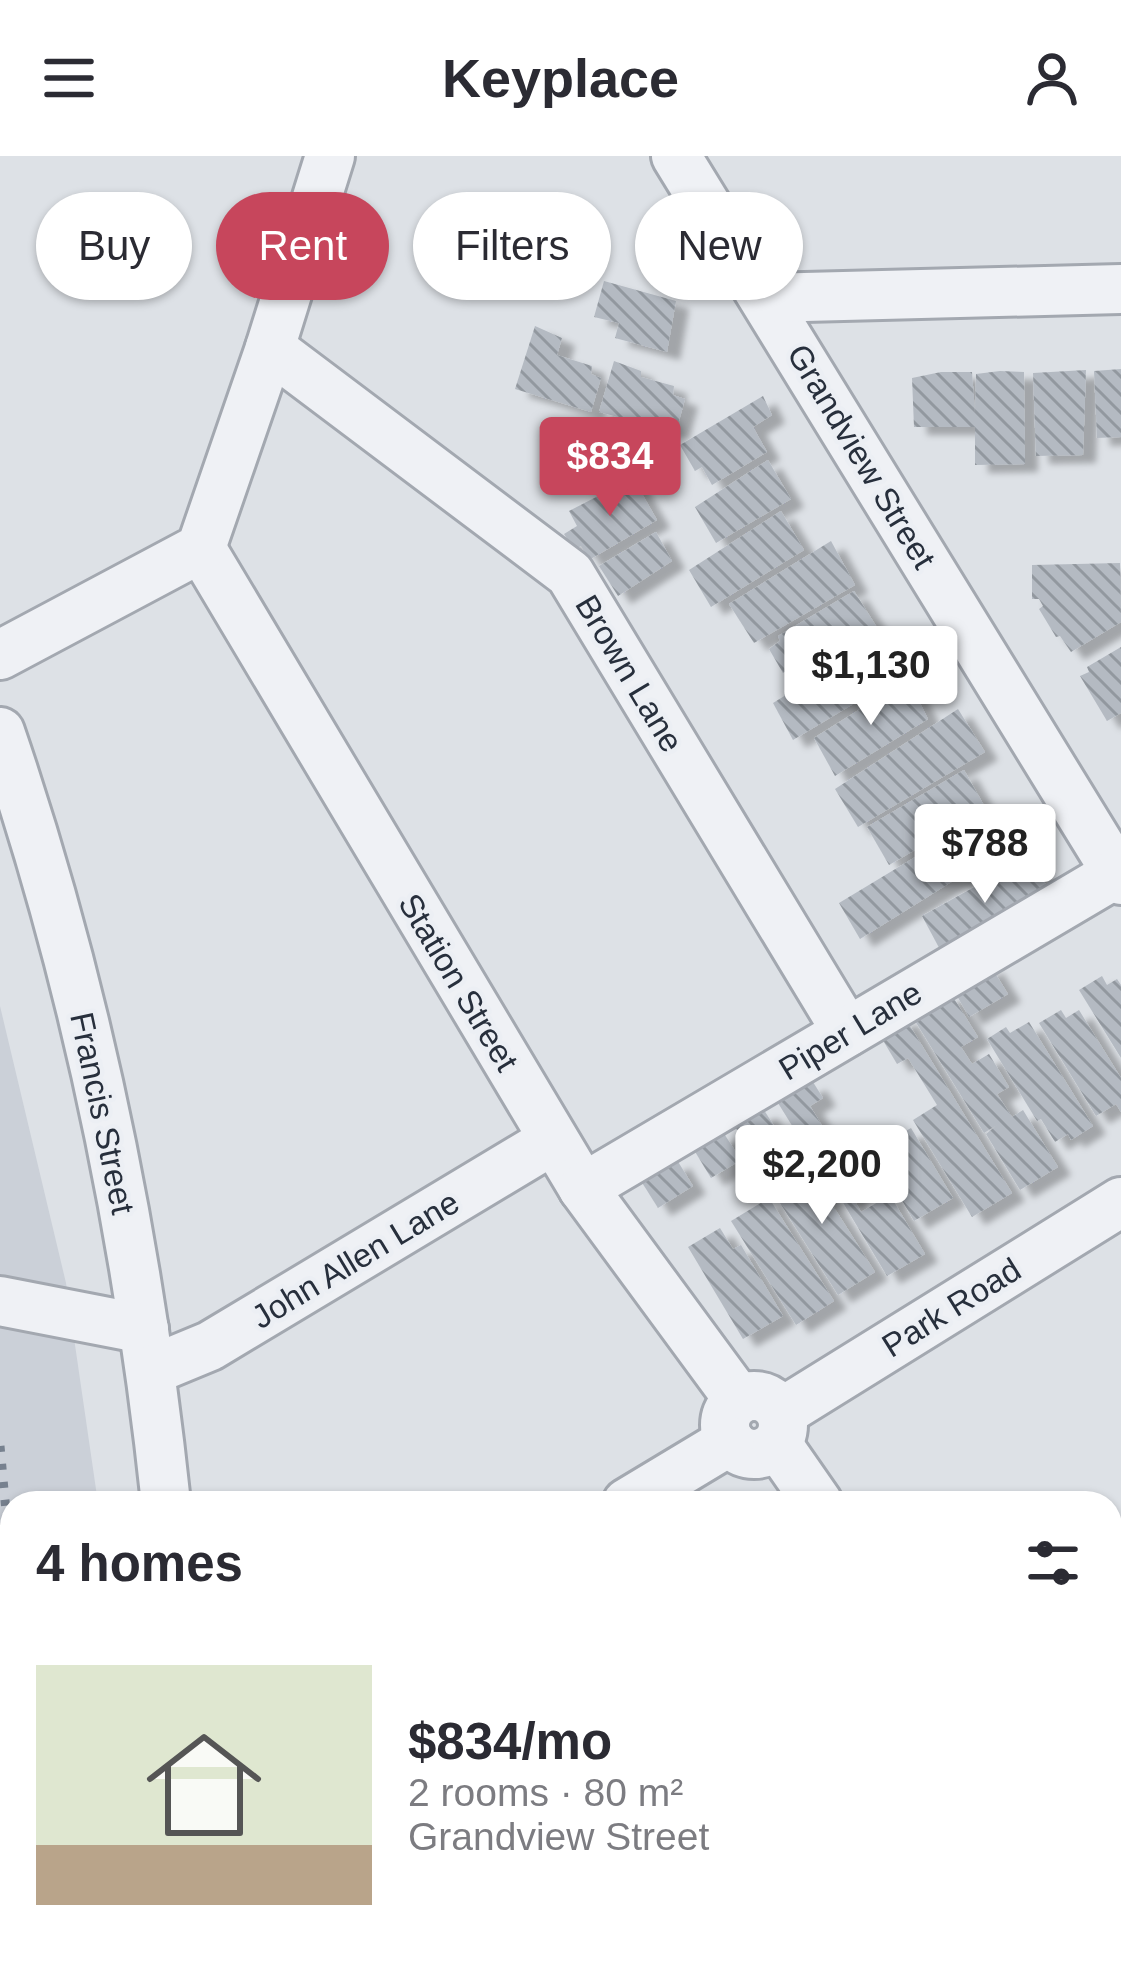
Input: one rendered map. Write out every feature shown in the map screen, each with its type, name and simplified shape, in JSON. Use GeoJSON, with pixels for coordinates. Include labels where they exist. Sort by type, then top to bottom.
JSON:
{"type":"FeatureCollection","features":[{"type":"Feature","properties":{"kind":"street"},"geometry":{"type":"LineString","coordinates":[[0,656],[201,548],[329,156]]}},
{"type":"Feature","properties":{"kind":"street","name":"Grandview Street"},"geometry":{"type":"LineString","coordinates":[[676,156],[699,192]]}},
{"type":"Feature","properties":{"kind":"street"},"geometry":{"type":"LineString","coordinates":[[803,297],[1121,289]]}},
{"type":"Feature","properties":{"kind":"street","name":"Grandview Street"},"geometry":{"type":"LineString","coordinates":[[767,300],[1119,877]]}},
{"type":"Feature","properties":{"kind":"street","name":"Brown Lane"},"geometry":{"type":"LineString","coordinates":[[270,348],[570,574],[847,1032]]}},
{"type":"Feature","properties":{"kind":"street","name":"Station Street"},"geometry":{"type":"LineString","coordinates":[[201,548],[583,1188],[809,1491]]}},
{"type":"Feature","properties":{"kind":"street","name":"Francis Street"},"geometry":{"type":"LineString","coordinates":[[0,732],[43,856],[108,1113],[148,1349],[165,1491]]}},
{"type":"Feature","properties":{"kind":"street","name":"Piper Lane"},"geometry":{"type":"LineString","coordinates":[[583,1188],[1119,877]]}},
{"type":"Feature","properties":{"kind":"street","name":"John Allen Lane"},"geometry":{"type":"LineString","coordinates":[[148,1349],[210,1346],[553,1140]]}},
{"type":"Feature","properties":{"kind":"street","name":"Park Road"},"geometry":{"type":"LineString","coordinates":[[646,1491],[1121,1202]]}},
{"type":"Feature","properties":{"kind":"street"},"geometry":{"type":"LineString","coordinates":[[5,1302],[148,1349]]}},
{"type":"Feature","properties":{"kind":"shaded area"},"geometry":{"type":"Polygon","coordinates":[[[0,1006],[66,1283],[96,1491],[0,1491],[0,1006]]]}},
{"type":"Feature","properties":{"kind":"building"},"geometry":{"type":"Polygon","coordinates":[[[611,283],[635,290],[635,300],[676,301],[667,352],[615,338],[619,323],[594,317],[599,300],[611,300],[611,283]]]}},
{"type":"Feature","properties":{"kind":"building"},"geometry":{"type":"Polygon","coordinates":[[[535,326],[562,338],[557,355],[592,366],[591,374],[601,378],[591,412],[515,389],[535,326]]]}},
{"type":"Feature","properties":{"kind":"building"},"geometry":{"type":"Polygon","coordinates":[[[614,361],[641,371],[641,377],[674,386],[673,395],[685,399],[676,432],[599,412],[614,361]]]}},
{"type":"Feature","properties":{"kind":"building"},"geometry":{"type":"Polygon","coordinates":[[[1121,369],[1121,437],[1097,438],[1094,371],[1121,369]]]}},
{"type":"Feature","properties":{"kind":"building"},"geometry":{"type":"Polygon","coordinates":[[[1086,370],[1083,455],[1036,456],[1033,373],[1086,370]]]}},
{"type":"Feature","properties":{"kind":"building"},"geometry":{"type":"Polygon","coordinates":[[[972,372],[975,413],[976,374],[1024,372],[1025,464],[975,465],[975,427],[914,427],[912,378],[972,372]]]}},
{"type":"Feature","properties":{"kind":"building"},"geometry":{"type":"Polygon","coordinates":[[[763,396],[772,415],[753,427],[767,452],[712,485],[702,467],[695,471],[680,445],[763,396]]]}},
{"type":"Feature","properties":{"kind":"building"},"geometry":{"type":"Polygon","coordinates":[[[768,460],[791,499],[716,543],[695,507],[768,460]]]}},
{"type":"Feature","properties":{"kind":"building"},"geometry":{"type":"Polygon","coordinates":[[[633,478],[657,520],[589,560],[581,546],[574,550],[564,534],[577,526],[569,511],[633,478]]]}},
{"type":"Feature","properties":{"kind":"building"},"geometry":{"type":"Polygon","coordinates":[[[781,511],[804,550],[711,607],[689,570],[781,511]]]}},
{"type":"Feature","properties":{"kind":"building"},"geometry":{"type":"Polygon","coordinates":[[[656,532],[672,561],[618,596],[599,566],[656,532]]]}},
{"type":"Feature","properties":{"kind":"building"},"geometry":{"type":"Polygon","coordinates":[[[831,541],[855,585],[754,643],[729,604],[831,541]]]}},
{"type":"Feature","properties":{"kind":"building"},"geometry":{"type":"Polygon","coordinates":[[[1120,563],[1121,622],[1071,652],[1039,609],[1043,606],[1039,599],[1032,599],[1032,565],[1120,563]]]}},
{"type":"Feature","properties":{"kind":"building"},"geometry":{"type":"Polygon","coordinates":[[[854,591],[878,629],[801,677],[794,667],[783,673],[769,649],[780,641],[778,636],[854,591]]]}},
{"type":"Feature","properties":{"kind":"building"},"geometry":{"type":"Polygon","coordinates":[[[882,636],[900,676],[793,740],[773,703],[882,636]]]}},
{"type":"Feature","properties":{"kind":"building"},"geometry":{"type":"Polygon","coordinates":[[[1121,647],[1121,713],[1107,721],[1080,676],[1121,647]]]}},
{"type":"Feature","properties":{"kind":"building"},"geometry":{"type":"Polygon","coordinates":[[[908,679],[928,719],[835,776],[814,738],[908,679]]]}},
{"type":"Feature","properties":{"kind":"building"},"geometry":{"type":"Polygon","coordinates":[[[958,709],[985,752],[858,827],[835,789],[958,709]]]}},
{"type":"Feature","properties":{"kind":"building"},"geometry":{"type":"Polygon","coordinates":[[[964,770],[986,809],[889,865],[867,827],[964,770]]]}},
{"type":"Feature","properties":{"kind":"building"},"geometry":{"type":"Polygon","coordinates":[[[1003,804],[1011,818],[999,826],[1009,846],[860,939],[839,903],[1003,804]]]}},
{"type":"Feature","properties":{"kind":"building"},"geometry":{"type":"Polygon","coordinates":[[[1030,856],[1050,892],[944,957],[922,916],[1030,856]]]}},
{"type":"Feature","properties":{"kind":"building"},"geometry":{"type":"Polygon","coordinates":[[[990,965],[1008,994],[969,1017],[952,987],[990,965]]]}},
{"type":"Feature","properties":{"kind":"building"},"geometry":{"type":"Polygon","coordinates":[[[1102,976],[1107,985],[1117,979],[1121,985],[1121,1058],[1079,990],[1102,976]]]}},
{"type":"Feature","properties":{"kind":"building"},"geometry":{"type":"Polygon","coordinates":[[[950,992],[978,1037],[961,1047],[972,1064],[989,1054],[1009,1087],[997,1094],[1012,1117],[1023,1110],[1058,1167],[1020,1190],[986,1134],[997,1125],[984,1133],[912,1016],[950,992]]]}},
{"type":"Feature","properties":{"kind":"building"},"geometry":{"type":"Polygon","coordinates":[[[1061,1010],[1066,1018],[1079,1010],[1121,1078],[1121,1112],[1116,1104],[1096,1116],[1039,1023],[1061,1010]]]}},
{"type":"Feature","properties":{"kind":"building"},"geometry":{"type":"Polygon","coordinates":[[[904,1016],[1012,1193],[972,1217],[913,1120],[937,1105],[908,1058],[897,1064],[878,1032],[904,1016]]]}},
{"type":"Feature","properties":{"kind":"building"},"geometry":{"type":"Polygon","coordinates":[[[1029,1022],[1093,1126],[1071,1140],[1068,1134],[1055,1142],[1041,1119],[1037,1121],[987,1039],[1006,1027],[1010,1033],[1029,1022]]]}},
{"type":"Feature","properties":{"kind":"building"},"geometry":{"type":"Polygon","coordinates":[[[813,1082],[823,1098],[810,1106],[831,1140],[809,1153],[778,1103],[813,1082]]]}},
{"type":"Feature","properties":{"kind":"building"},"geometry":{"type":"Polygon","coordinates":[[[764,1110],[786,1145],[757,1163],[735,1127],[764,1110]]]}},
{"type":"Feature","properties":{"kind":"building"},"geometry":{"type":"Polygon","coordinates":[[[911,1128],[953,1198],[914,1221],[879,1161],[886,1157],[880,1146],[911,1128]]]}},
{"type":"Feature","properties":{"kind":"building"},"geometry":{"type":"Polygon","coordinates":[[[723,1132],[741,1160],[711,1178],[694,1150],[723,1132]]]}},
{"type":"Feature","properties":{"kind":"building"},"geometry":{"type":"Polygon","coordinates":[[[802,1157],[875,1272],[838,1295],[775,1195],[783,1190],[774,1175],[802,1157]]]}},
{"type":"Feature","properties":{"kind":"building"},"geometry":{"type":"Polygon","coordinates":[[[677,1160],[693,1186],[658,1208],[641,1181],[677,1160]]]}},
{"type":"Feature","properties":{"kind":"building"},"geometry":{"type":"Polygon","coordinates":[[[841,1167],[857,1193],[852,1196],[861,1212],[890,1195],[925,1254],[887,1276],[827,1176],[841,1167]]]}},
{"type":"Feature","properties":{"kind":"building"},"geometry":{"type":"Polygon","coordinates":[[[769,1198],[834,1301],[796,1325],[731,1221],[769,1198]]]}},
{"type":"Feature","properties":{"kind":"building"},"geometry":{"type":"Polygon","coordinates":[[[720,1228],[733,1249],[741,1245],[783,1316],[743,1339],[688,1247],[720,1228]]]}},
{"type":"Feature","properties":{"kind":"railway"},"geometry":{"type":"LineString","coordinates":[[0,1446],[4,1491]]}}]}
